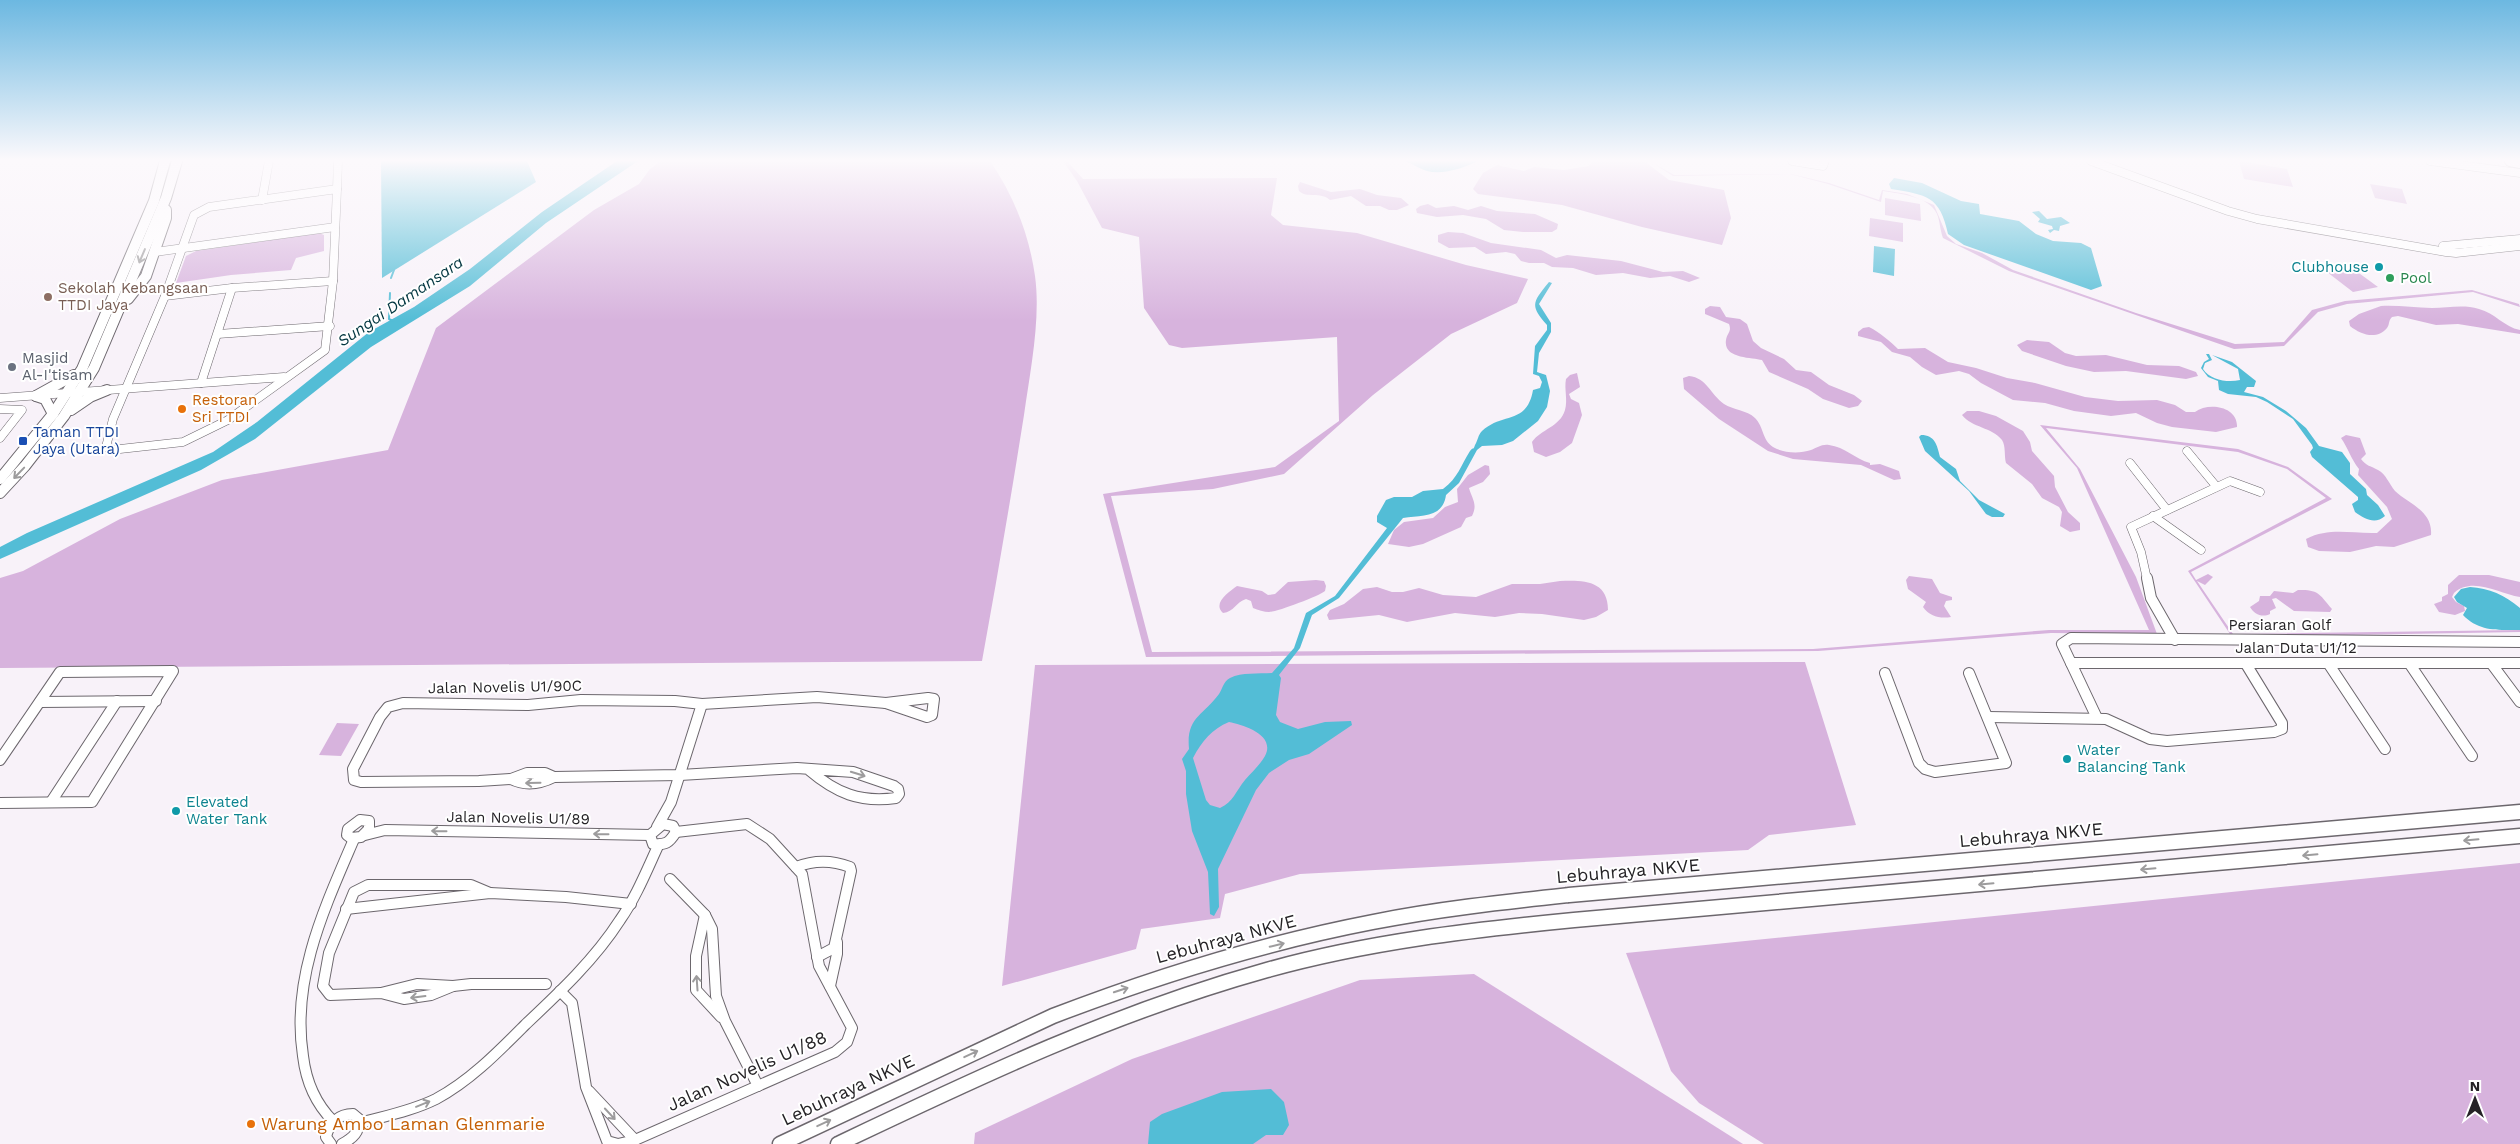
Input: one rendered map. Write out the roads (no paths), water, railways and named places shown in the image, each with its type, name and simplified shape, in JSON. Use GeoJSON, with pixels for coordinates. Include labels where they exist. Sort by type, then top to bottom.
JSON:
{"type":"FeatureCollection","features":[{"type":"Feature","properties":{"kind":"highway","name":"Lebuhraya NKVE"},"geometry":{"type":"LineString","coordinates":[[780,1144],[1044,1020],[1098,998],[1237,955],[1382,920],[1482,904],[1568,895],[2520,812]]}},
{"type":"Feature","properties":{"kind":"highway"},"geometry":{"type":"LineString","coordinates":[[838,1144],[1017,1059],[1132,1014],[1265,971],[1405,940],[1486,928],[2520,836]]}},
{"type":"Feature","properties":{"kind":"main road"},"geometry":{"type":"LineString","coordinates":[[0,493],[25,466],[59,415],[66,393],[82,369],[148,214]]}},
{"type":"Feature","properties":{"kind":"main road"},"geometry":{"type":"LineString","coordinates":[[0,479],[79,392],[94,368],[159,214]]}},
{"type":"Feature","properties":{"kind":"main road"},"geometry":{"type":"LineString","coordinates":[[120,308],[146,276],[166,214]]}},
{"type":"Feature","properties":{"kind":"main road"},"geometry":{"type":"LineString","coordinates":[[94,368],[96,385],[107,390]]}},
{"type":"Feature","properties":{"kind":"main road"},"geometry":{"type":"LineString","coordinates":[[36,396],[66,382],[82,369]]}},
{"type":"Feature","properties":{"kind":"main road"},"geometry":{"type":"LineString","coordinates":[[59,415],[90,397],[107,390]]}},
{"type":"Feature","properties":{"kind":"main road"},"geometry":{"type":"LineString","coordinates":[[36,396],[45,399],[59,415]]}},
{"type":"Feature","properties":{"kind":"street"},"geometry":{"type":"LineString","coordinates":[[195,214],[165,296],[110,428],[106,447],[111,450],[183,442],[228,420],[284,377],[325,350],[330,326],[336,214]]}},
{"type":"Feature","properties":{"kind":"street"},"geometry":{"type":"LineString","coordinates":[[2244,214],[2257,219],[2446,252],[2456,253],[2520,246]]}},
{"type":"Feature","properties":{"kind":"street"},"geometry":{"type":"LineString","coordinates":[[2257,214],[2443,246],[2520,239]]}},
{"type":"Feature","properties":{"kind":"street"},"geometry":{"type":"LineString","coordinates":[[155,252],[336,226]]}},
{"type":"Feature","properties":{"kind":"street"},"geometry":{"type":"LineString","coordinates":[[165,296],[232,288],[333,281]]}},
{"type":"Feature","properties":{"kind":"street"},"geometry":{"type":"LineString","coordinates":[[201,383],[232,288]]}},
{"type":"Feature","properties":{"kind":"street"},"geometry":{"type":"LineString","coordinates":[[218,334],[330,326]]}},
{"type":"Feature","properties":{"kind":"street"},"geometry":{"type":"LineString","coordinates":[[0,398],[284,377]]}},
{"type":"Feature","properties":{"kind":"street"},"geometry":{"type":"LineString","coordinates":[[0,409],[22,410],[0,438]]}},
{"type":"Feature","properties":{"kind":"street"},"geometry":{"type":"LineString","coordinates":[[2187,451],[2216,486]]}},
{"type":"Feature","properties":{"kind":"street"},"geometry":{"type":"LineString","coordinates":[[2130,463],[2167,510]]}},
{"type":"Feature","properties":{"kind":"street"},"geometry":{"type":"LineString","coordinates":[[2175,640],[2151,598],[2141,552],[2130,529],[2216,486],[2235,482],[2260,492]]}},
{"type":"Feature","properties":{"kind":"street"},"geometry":{"type":"LineString","coordinates":[[2153,516],[2201,550]]}},
{"type":"Feature","properties":{"kind":"street","name":"Persiaran Golf"},"geometry":{"type":"LineString","coordinates":[[2071,663],[2062,644],[2071,638],[2520,642]]}},
{"type":"Feature","properties":{"kind":"street"},"geometry":{"type":"LineString","coordinates":[[2071,663],[2097,718]]}},
{"type":"Feature","properties":{"kind":"street","name":"Jalan Duta U1/12"},"geometry":{"type":"LineString","coordinates":[[2071,663],[2520,663]]}},
{"type":"Feature","properties":{"kind":"street"},"geometry":{"type":"LineString","coordinates":[[2328,663],[2385,749]]}},
{"type":"Feature","properties":{"kind":"street"},"geometry":{"type":"LineString","coordinates":[[2409,663],[2472,756]]}},
{"type":"Feature","properties":{"kind":"street"},"geometry":{"type":"LineString","coordinates":[[2491,663],[2520,702]]}},
{"type":"Feature","properties":{"kind":"street"},"geometry":{"type":"LineString","coordinates":[[1988,717],[2097,718],[2115,722],[2150,739],[2167,741],[2274,732],[2282,729],[2282,723],[2246,664]]}},
{"type":"Feature","properties":{"kind":"street"},"geometry":{"type":"LineString","coordinates":[[0,760],[60,672],[173,671],[92,802],[0,803]]}},
{"type":"Feature","properties":{"kind":"street"},"geometry":{"type":"LineString","coordinates":[[1885,673],[1919,763],[1935,772],[2002,765],[2006,759],[1969,673]]}},
{"type":"Feature","properties":{"kind":"street","name":"Jalan Novelis U1/90C"},"geometry":{"type":"LineString","coordinates":[[680,775],[554,777],[545,782],[534,783],[518,783],[512,778],[478,781],[361,782],[354,780],[352,776],[353,769],[380,717],[388,707],[395,704],[528,704],[590,700],[674,701],[702,704],[818,698],[886,703]]}},
{"type":"Feature","properties":{"kind":"street"},"geometry":{"type":"LineString","coordinates":[[51,802],[117,701]]}},
{"type":"Feature","properties":{"kind":"street"},"geometry":{"type":"LineString","coordinates":[[40,702],[156,701]]}},
{"type":"Feature","properties":{"kind":"street"},"geometry":{"type":"LineString","coordinates":[[658,846],[650,840],[671,802],[702,704]]}},
{"type":"Feature","properties":{"kind":"street"},"geometry":{"type":"LineString","coordinates":[[680,775],[797,768],[853,772],[894,786],[898,789],[899,794],[896,798],[884,800],[852,798],[823,782],[809,770]]}},
{"type":"Feature","properties":{"kind":"street"},"geometry":{"type":"LineString","coordinates":[[342,1144],[353,1137],[360,1124],[410,1109],[436,1098],[466,1078],[560,991],[605,941],[631,904],[658,846],[670,842],[674,829],[671,802]]}},
{"type":"Feature","properties":{"kind":"street"},"geometry":{"type":"LineString","coordinates":[[333,1122],[323,1112],[308,1086],[298,1044],[298,1010],[303,978],[319,923],[359,837],[370,824],[363,820],[349,826],[347,835],[359,837]]}},
{"type":"Feature","properties":{"kind":"street","name":"Jalan Novelis U1/89"},"geometry":{"type":"LineString","coordinates":[[370,824],[386,830]]}},
{"type":"Feature","properties":{"kind":"street","name":"Jalan Novelis U1/89"},"geometry":{"type":"LineString","coordinates":[[359,837],[386,830],[654,831],[668,824],[674,829]]}},
{"type":"Feature","properties":{"kind":"street","name":"Jalan Novelis U1/88"},"geometry":{"type":"LineString","coordinates":[[560,991],[572,1003],[586,1087],[607,1141],[618,1144],[635,1140],[844,1047],[850,1037],[852,1028],[818,966],[802,874],[756,828],[747,824],[674,829]]}},
{"type":"Feature","properties":{"kind":"street"},"geometry":{"type":"LineString","coordinates":[[796,867],[810,861],[850,867],[851,871],[834,948],[817,957]]}},
{"type":"Feature","properties":{"kind":"street"},"geometry":{"type":"LineString","coordinates":[[670,879],[705,916],[712,929],[716,996],[725,1021],[758,1086]]}},
{"type":"Feature","properties":{"kind":"street"},"geometry":{"type":"LineString","coordinates":[[490,893],[471,885],[368,884],[354,892],[329,953],[323,986],[325,991],[330,995],[381,994],[404,999],[431,995],[453,986],[507,982],[546,984]]}},
{"type":"Feature","properties":{"kind":"street"},"geometry":{"type":"LineString","coordinates":[[443,898],[448,892],[449,885]]}},
{"type":"Feature","properties":{"kind":"street"},"geometry":{"type":"LineString","coordinates":[[346,909],[490,893],[566,897],[631,904]]}},
{"type":"Feature","properties":{"kind":"street"},"geometry":{"type":"LineString","coordinates":[[705,916],[696,956],[696,990],[725,1021]]}},
{"type":"Feature","properties":{"kind":"street"},"geometry":{"type":"LineString","coordinates":[[830,986],[837,954],[837,940]]}},
{"type":"Feature","properties":{"kind":"street"},"geometry":{"type":"LineString","coordinates":[[586,1087],[635,1140]]}},
{"type":"Feature","properties":{"kind":"street"},"geometry":{"type":"LineString","coordinates":[[326,1142],[328,1130],[333,1122],[348,1114],[356,1116],[360,1124]]}},
{"type":"Feature","properties":{"kind":"water"},"geometry":{"type":"Polygon","coordinates":[[[381,214],[484,214],[382,278],[381,214]]]}},
{"type":"Feature","properties":{"kind":"water"},"geometry":{"type":"Polygon","coordinates":[[[539,214],[559,214],[470,286],[371,347],[255,439],[201,470],[0,559],[0,547],[27,533],[213,452],[257,422],[369,332],[414,307],[470,269],[539,214]]]}},
{"type":"Feature","properties":{"kind":"water"},"geometry":{"type":"Polygon","coordinates":[[[1942,214],[1982,214],[2019,221],[2036,234],[2053,241],[2081,243],[2091,248],[2102,286],[2091,290],[1964,245],[1948,234],[1942,214]]]}},
{"type":"Feature","properties":{"kind":"water"},"geometry":{"type":"Polygon","coordinates":[[[2035,214],[2042,214],[2047,219],[2061,217],[2070,223],[2060,226],[2059,231],[2054,230],[2050,233],[2048,230],[2053,229],[2052,226],[2038,222],[2040,219],[2035,214]]]}},
{"type":"Feature","properties":{"kind":"water"},"geometry":{"type":"Polygon","coordinates":[[[1874,246],[1895,249],[1894,276],[1873,272],[1874,246]]]}},
{"type":"Feature","properties":{"kind":"water"},"geometry":{"type":"Polygon","coordinates":[[[1549,282],[1552,283],[1539,304],[1551,323],[1551,332],[1539,353],[1537,372],[1546,375],[1550,391],[1547,407],[1538,421],[1513,441],[1502,445],[1482,446],[1477,450],[1459,483],[1446,495],[1441,508],[1430,514],[1403,518],[1339,598],[1312,615],[1300,648],[1279,675],[1281,678],[1276,715],[1280,722],[1298,729],[1325,722],[1351,721],[1352,725],[1309,754],[1289,760],[1269,773],[1256,790],[1218,869],[1219,907],[1214,916],[1210,914],[1208,872],[1192,831],[1186,794],[1186,771],[1182,759],[1189,749],[1190,730],[1193,723],[1219,694],[1224,683],[1230,678],[1245,674],[1272,673],[1294,648],[1306,613],[1335,596],[1387,528],[1377,522],[1377,516],[1386,500],[1394,497],[1412,497],[1423,491],[1443,489],[1456,476],[1470,451],[1474,448],[1482,431],[1490,425],[1513,417],[1525,408],[1530,401],[1533,390],[1540,388],[1542,382],[1539,376],[1533,374],[1535,346],[1547,330],[1547,325],[1537,313],[1535,304],[1549,282]],[[1229,722],[1213,732],[1200,746],[1193,758],[1206,800],[1210,805],[1220,808],[1231,799],[1261,763],[1267,749],[1266,742],[1257,732],[1229,722]]]}},
{"type":"Feature","properties":{"kind":"water"},"geometry":{"type":"Polygon","coordinates":[[[2206,354],[2209,354],[2212,360],[2205,363],[2203,369],[2210,376],[2225,381],[2240,380],[2238,369],[2212,355],[2232,362],[2256,381],[2254,387],[2247,387],[2244,392],[2263,397],[2286,411],[2306,428],[2319,446],[2342,452],[2350,463],[2350,474],[2366,489],[2367,495],[2378,505],[2385,516],[2374,521],[2366,519],[2355,512],[2352,504],[2358,500],[2358,497],[2312,457],[2310,452],[2313,448],[2312,445],[2293,419],[2256,397],[2228,394],[2219,390],[2218,381],[2208,377],[2201,368],[2204,362],[2209,359],[2206,354]]]}},
{"type":"Feature","properties":{"kind":"water"},"geometry":{"type":"Polygon","coordinates":[[[1926,435],[1932,439],[1940,457],[1956,469],[1960,481],[1979,500],[2005,514],[2003,517],[1992,517],[1986,514],[1969,491],[1925,451],[1919,437],[1926,435]]]}},
{"type":"Feature","properties":{"kind":"water"},"geometry":{"type":"Polygon","coordinates":[[[2470,587],[2496,593],[2509,599],[2520,608],[2520,630],[2490,629],[2469,621],[2463,615],[2467,608],[2457,602],[2454,597],[2461,589],[2470,587]]]}},
{"type":"Feature","properties":{"kind":"water"},"geometry":{"type":"Polygon","coordinates":[[[1271,1089],[1284,1102],[1289,1125],[1283,1135],[1266,1135],[1253,1144],[1148,1144],[1150,1122],[1162,1114],[1222,1092],[1271,1089]]]}},
{"type":"Feature","properties":{"kind":"waterway"},"geometry":{"type":"LineString","coordinates":[[391,278],[394,270]]}},
{"type":"Feature","properties":{"kind":"waterway","name":"Sungai Damansara"},"geometry":{"type":"LineString","coordinates":[[390,293],[389,319],[393,321]]}},
{"type":"Feature","properties":{"kind":"place","name":"Clubhouse"},"geometry":{"type":"Point","coordinates":[2379,267]}},
{"type":"Feature","properties":{"kind":"place","name":"Pool"},"geometry":{"type":"Point","coordinates":[2390,278]}},
{"type":"Feature","properties":{"kind":"place","name":"Sekolah Kebangsaan TTDI Jaya"},"geometry":{"type":"Point","coordinates":[48,297]}},
{"type":"Feature","properties":{"kind":"place","name":"Masjid Al-I'tisam"},"geometry":{"type":"Point","coordinates":[12,367]}},
{"type":"Feature","properties":{"kind":"place","name":"Restoran Sri TTDI"},"geometry":{"type":"Point","coordinates":[182,409]}},
{"type":"Feature","properties":{"kind":"place","name":"Taman TTDI Jaya (Utara)"},"geometry":{"type":"Point","coordinates":[23,441]}},
{"type":"Feature","properties":{"kind":"place","name":"Water Balancing Tank"},"geometry":{"type":"Point","coordinates":[2067,759]}},
{"type":"Feature","properties":{"kind":"place","name":"Elevated Water Tank"},"geometry":{"type":"Point","coordinates":[176,811]}},
{"type":"Feature","properties":{"kind":"place","name":"Warung Ambo Laman Glenmarie"},"geometry":{"type":"Point","coordinates":[251,1124]}}]}
